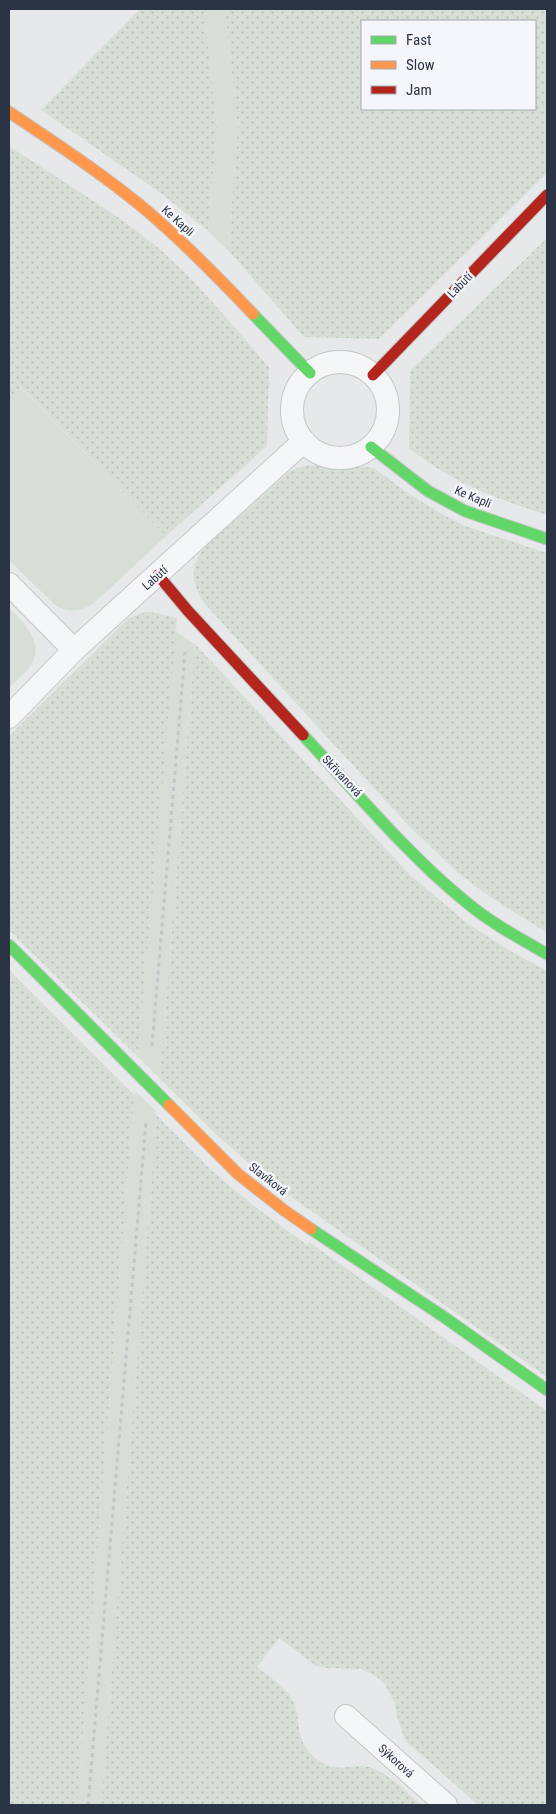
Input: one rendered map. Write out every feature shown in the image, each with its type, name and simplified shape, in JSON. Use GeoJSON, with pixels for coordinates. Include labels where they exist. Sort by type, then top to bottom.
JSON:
{"type":"FeatureCollection","features":[{"type":"Feature","properties":{"kind":"street","name":"Ke Kapli"},"geometry":{"type":"LineString","coordinates":[[9,112],[62,147],[140,206],[187,247],[310,373]]}},
{"type":"Feature","properties":{"kind":"street","name":"Labutí"},"geometry":{"type":"LineString","coordinates":[[373,375],[547,195]]}},
{"type":"Feature","properties":{"kind":"street"},"geometry":{"type":"LineString","coordinates":[[335,362],[349,363],[362,367],[373,375],[383,388],[388,403],[388,420],[382,435],[371,447],[358,455],[343,458],[329,457],[315,451],[304,441],[296,428],[292,413],[294,398],[300,384],[310,373],[322,366],[335,362]]}},
{"type":"Feature","properties":{"kind":"street","name":"Labutí"},"geometry":{"type":"LineString","coordinates":[[9,717],[74,650],[304,441]]}},
{"type":"Feature","properties":{"kind":"street","name":"Ke Kapli"},"geometry":{"type":"LineString","coordinates":[[371,447],[428,491],[465,511],[547,539]]}},
{"type":"Feature","properties":{"kind":"street","name":"Skřivanová"},"geometry":{"type":"LineString","coordinates":[[158,575],[188,611],[427,868],[467,903],[503,929],[547,954]]}},
{"type":"Feature","properties":{"kind":"street"},"geometry":{"type":"LineString","coordinates":[[9,584],[74,650]]}},
{"type":"Feature","properties":{"kind":"street","name":"Slavíková"},"geometry":{"type":"LineString","coordinates":[[9,945],[238,1174],[285,1210],[444,1317],[547,1390]]}},
{"type":"Feature","properties":{"kind":"street","name":"Sýkorová"},"geometry":{"type":"LineString","coordinates":[[346,1716],[446,1805]]}},
{"type":"Feature","properties":{"kind":"path"},"geometry":{"type":"LineString","coordinates":[[88,1805],[188,611]]}},
{"type":"Feature","properties":{"kind":"shaded area"},"geometry":{"type":"Polygon","coordinates":[[[140,9],[204,9],[217,127],[208,231],[162,194],[41,110],[140,9]]]}},
{"type":"Feature","properties":{"kind":"shaded area"},"geometry":{"type":"Polygon","coordinates":[[[204,9],[225,9],[238,127],[228,250],[208,231],[217,127],[204,9]]]}},
{"type":"Feature","properties":{"kind":"shaded area"},"geometry":{"type":"Polygon","coordinates":[[[225,9],[547,9],[547,173],[379,339],[304,337],[228,250],[238,127],[225,9]]]}},
{"type":"Feature","properties":{"kind":"shaded area"},"geometry":{"type":"Polygon","coordinates":[[[9,146],[103,207],[157,247],[201,290],[269,367],[267,446],[166,536],[21,387],[9,401],[9,146]]]}},
{"type":"Feature","properties":{"kind":"shaded area"},"geometry":{"type":"Polygon","coordinates":[[[547,238],[547,515],[458,480],[441,471],[409,448],[410,371],[547,238]]]}},
{"type":"Feature","properties":{"kind":"shaded area"},"geometry":{"type":"Polygon","coordinates":[[[20,387],[166,536],[93,604],[83,609],[69,610],[55,605],[9,560],[9,401],[20,387]]]}},
{"type":"Feature","properties":{"kind":"shaded area"},"geometry":{"type":"Polygon","coordinates":[[[308,465],[374,468],[409,494],[465,526],[547,553],[547,933],[489,896],[458,873],[409,826],[204,603],[196,588],[194,569],[204,548],[288,473],[308,465]]]}},
{"type":"Feature","properties":{"kind":"shaded area"},"geometry":{"type":"Polygon","coordinates":[[[9,608],[32,635],[36,651],[29,668],[9,688],[9,608]]]}},
{"type":"Feature","properties":{"kind":"shaded area"},"geometry":{"type":"Polygon","coordinates":[[[145,612],[177,618],[138,1057],[9,930],[9,736],[129,618],[145,612]]]}},
{"type":"Feature","properties":{"kind":"shaded area"},"geometry":{"type":"Polygon","coordinates":[[[175,631],[195,644],[160,1079],[138,1057],[175,631]]]}},
{"type":"Feature","properties":{"kind":"shaded area"},"geometry":{"type":"Polygon","coordinates":[[[195,644],[410,875],[467,923],[505,948],[547,971],[547,1377],[273,1184],[219,1137],[160,1079],[195,644]]]}},
{"type":"Feature","properties":{"kind":"shaded area"},"geometry":{"type":"Polygon","coordinates":[[[9,970],[134,1095],[77,1805],[9,1805],[9,970]]]}},
{"type":"Feature","properties":{"kind":"shaded area"},"geometry":{"type":"Polygon","coordinates":[[[136,1092],[155,1110],[157,1116],[101,1805],[77,1805],[134,1095],[136,1092]]]}},
{"type":"Feature","properties":{"kind":"shaded area"},"geometry":{"type":"Polygon","coordinates":[[[157,1116],[210,1169],[250,1203],[307,1245],[309,1242],[547,1411],[547,1805],[478,1805],[405,1740],[395,1704],[384,1683],[374,1675],[361,1669],[316,1666],[279,1638],[257,1667],[280,1685],[291,1698],[297,1712],[300,1734],[307,1749],[322,1763],[330,1766],[364,1766],[372,1768],[391,1779],[421,1805],[101,1805],[157,1116]]]}},
{"type":"Feature","properties":{"kind":"traffic: fast"},"geometry":{"type":"LineString","coordinates":[[253,314],[310,373]]}},
{"type":"Feature","properties":{"kind":"traffic: fast"},"geometry":{"type":"LineString","coordinates":[[371,447],[428,491],[465,511],[547,539]]}},
{"type":"Feature","properties":{"kind":"traffic: fast"},"geometry":{"type":"LineString","coordinates":[[303,735],[382,822],[444,884],[485,917],[547,954]]}},
{"type":"Feature","properties":{"kind":"traffic: fast"},"geometry":{"type":"LineString","coordinates":[[9,945],[169,1105]]}},
{"type":"Feature","properties":{"kind":"traffic: fast"},"geometry":{"type":"LineString","coordinates":[[311,1229],[444,1317],[547,1390]]}},
{"type":"Feature","properties":{"kind":"traffic: slow"},"geometry":{"type":"LineString","coordinates":[[9,112],[92,169],[140,205],[198,258],[253,314]]}},
{"type":"Feature","properties":{"kind":"traffic: slow"},"geometry":{"type":"LineString","coordinates":[[169,1105],[238,1174],[311,1229]]}},
{"type":"Feature","properties":{"kind":"traffic: jam"},"geometry":{"type":"LineString","coordinates":[[373,375],[547,195]]}},
{"type":"Feature","properties":{"kind":"traffic: jam"},"geometry":{"type":"LineString","coordinates":[[158,575],[188,611],[303,735]]}}]}
